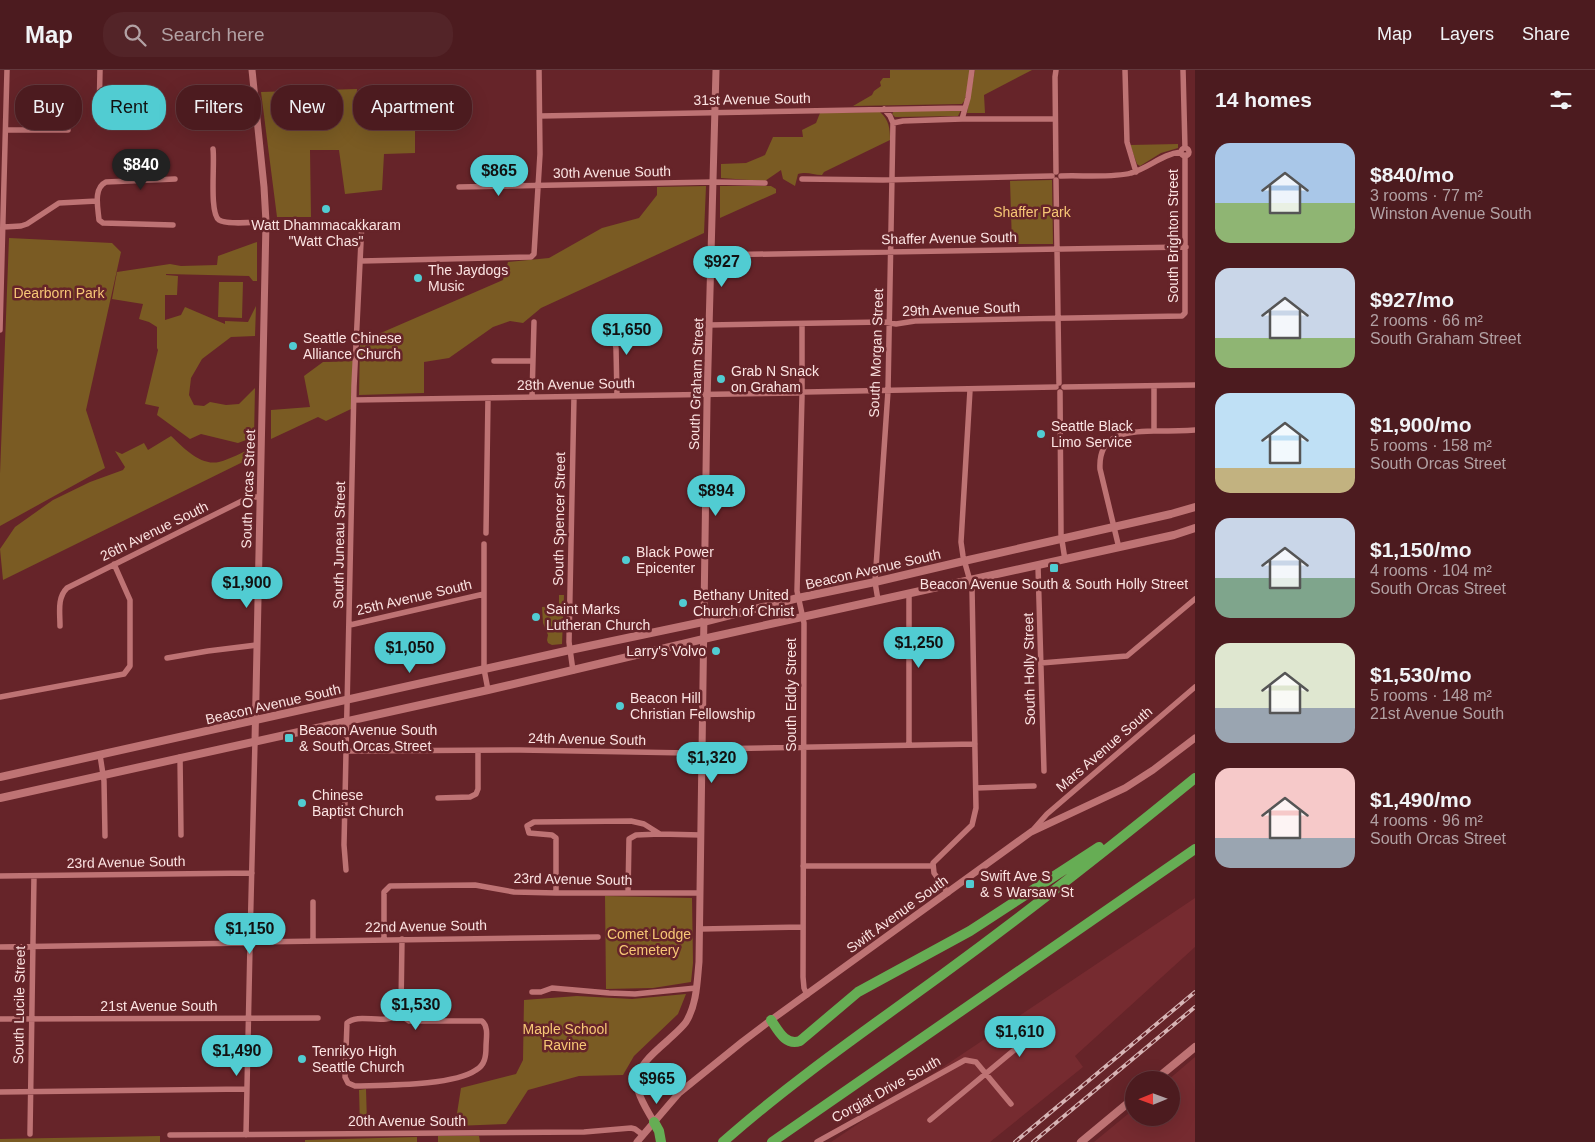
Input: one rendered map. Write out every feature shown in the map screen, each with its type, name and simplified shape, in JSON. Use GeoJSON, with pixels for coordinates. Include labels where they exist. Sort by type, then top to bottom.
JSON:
{"type":"FeatureCollection","features":[{"type":"Feature","properties":{"kind":"highway"},"geometry":{"type":"LineString","coordinates":[[723,1142],[809,1072],[969,955],[1195,778]]}},
{"type":"Feature","properties":{"kind":"highway"},"geometry":{"type":"LineString","coordinates":[[771,1020],[786,1040],[792,1043],[800,1041],[858,992],[970,931],[1072,864],[1141,822]]}},
{"type":"Feature","properties":{"kind":"highway"},"geometry":{"type":"LineString","coordinates":[[772,1142],[1195,849]]}},
{"type":"Feature","properties":{"kind":"highway"},"geometry":{"type":"LineString","coordinates":[[784,1142],[808,1118]]}},
{"type":"Feature","properties":{"kind":"highway"},"geometry":{"type":"LineString","coordinates":[[654,1122],[659,1131],[661,1142]]}},
{"type":"Feature","properties":{"kind":"main road","name":"Beacon Avenue South"},"geometry":{"type":"LineString","coordinates":[[0,778],[484,669],[703,622],[798,598],[1114,528],[1195,507]]}},
{"type":"Feature","properties":{"kind":"main road"},"geometry":{"type":"LineString","coordinates":[[0,798],[573,671],[878,600],[1119,548],[1195,528]]}},
{"type":"Feature","properties":{"kind":"main road"},"geometry":{"type":"LineString","coordinates":[[1166,1071],[1195,1047]]}},
{"type":"Feature","properties":{"kind":"main road"},"geometry":{"type":"LineString","coordinates":[[1081,1142],[1125,1105]]}},
{"type":"Feature","properties":{"kind":"street"},"geometry":{"type":"LineString","coordinates":[[0,330],[7,70]]}},
{"type":"Feature","properties":{"kind":"street"},"geometry":{"type":"LineString","coordinates":[[100,70],[100,85]]}},
{"type":"Feature","properties":{"kind":"street","name":"South Orcas Street"},"geometry":{"type":"LineString","coordinates":[[246,1135],[266,222],[264,178],[252,70]]}},
{"type":"Feature","properties":{"kind":"street"},"geometry":{"type":"LineString","coordinates":[[361,261],[531,257],[534,254],[539,186],[539,70]]}},
{"type":"Feature","properties":{"kind":"street","name":"South Graham Street"},"geometry":{"type":"LineString","coordinates":[[654,1122],[638,1091],[637,1082],[640,1071],[649,1056],[684,1024],[694,1004],[701,929],[703,622],[716,70]]}},
{"type":"Feature","properties":{"kind":"street"},"geometry":{"type":"LineString","coordinates":[[962,119],[968,98],[972,70]]}},
{"type":"Feature","properties":{"kind":"street"},"geometry":{"type":"LineString","coordinates":[[1056,70],[1055,119],[1061,540],[1065,560]]}},
{"type":"Feature","properties":{"kind":"street"},"geometry":{"type":"LineString","coordinates":[[1125,70],[1127,142],[1136,172]]}},
{"type":"Feature","properties":{"kind":"street","name":"South Brighton Street"},"geometry":{"type":"LineString","coordinates":[[1182,316],[1185,313],[1187,152],[1183,70]]}},
{"type":"Feature","properties":{"kind":"street","name":"31st Avenue South"},"geometry":{"type":"LineString","coordinates":[[540,116],[964,108]]}},
{"type":"Feature","properties":{"kind":"street"},"geometry":{"type":"LineString","coordinates":[[884,109],[893,123],[962,119],[1055,119]]}},
{"type":"Feature","properties":{"kind":"street","name":"South Morgan Street"},"geometry":{"type":"LineString","coordinates":[[878,600],[875,582],[888,391],[893,123]]}},
{"type":"Feature","properties":{"kind":"street"},"geometry":{"type":"LineString","coordinates":[[6,130],[15,130]]}},
{"type":"Feature","properties":{"kind":"street"},"geometry":{"type":"LineString","coordinates":[[213,149],[215,161],[213,204],[216,218],[226,222],[266,222]]}},
{"type":"Feature","properties":{"kind":"street"},"geometry":{"type":"LineString","coordinates":[[802,179],[1125,175],[1136,172],[1164,156],[1187,152]]}},
{"type":"Feature","properties":{"kind":"street"},"geometry":{"type":"LineString","coordinates":[[173,225],[103,223],[99,220],[97,201],[99,188],[106,182],[175,179]]}},
{"type":"Feature","properties":{"kind":"street","name":"30th Avenue South"},"geometry":{"type":"LineString","coordinates":[[459,187],[713,182],[765,183]]}},
{"type":"Feature","properties":{"kind":"street"},"geometry":{"type":"LineString","coordinates":[[4,227],[27,224],[59,203],[97,201]]}},
{"type":"Feature","properties":{"kind":"street","name":"South Juneau Street"},"geometry":{"type":"LineString","coordinates":[[346,870],[344,845],[354,400],[362,221]]}},
{"type":"Feature","properties":{"kind":"street","name":"Shaffer Avenue South"},"geometry":{"type":"LineString","coordinates":[[712,254],[1186,247]]}},
{"type":"Feature","properties":{"kind":"street","name":"29th Avenue South"},"geometry":{"type":"LineString","coordinates":[[710,324],[896,324],[915,321],[1182,316]]}},
{"type":"Feature","properties":{"kind":"street"},"geometry":{"type":"LineString","coordinates":[[610,320],[616,348],[617,396]]}},
{"type":"Feature","properties":{"kind":"street"},"geometry":{"type":"LineString","coordinates":[[532,398],[534,322]]}},
{"type":"Feature","properties":{"kind":"street","name":"South Eddy Street"},"geometry":{"type":"LineString","coordinates":[[802,324],[798,598],[803,617],[803,983],[807,995]]}},
{"type":"Feature","properties":{"kind":"street"},"geometry":{"type":"LineString","coordinates":[[494,361],[533,361]]}},
{"type":"Feature","properties":{"kind":"street"},"geometry":{"type":"LineString","coordinates":[[1154,386],[1154,431]]}},
{"type":"Feature","properties":{"kind":"street","name":"28th Avenue South"},"geometry":{"type":"LineString","coordinates":[[354,400],[1195,386]]}},
{"type":"Feature","properties":{"kind":"street"},"geometry":{"type":"LineString","coordinates":[[948,893],[934,873],[934,861],[972,824],[976,815],[971,581],[964,561],[961,542],[970,390]]}},
{"type":"Feature","properties":{"kind":"street","name":"South Spencer Street"},"geometry":{"type":"LineString","coordinates":[[573,671],[570,650],[574,397]]}},
{"type":"Feature","properties":{"kind":"street"},"geometry":{"type":"LineString","coordinates":[[486,533],[488,398]]}},
{"type":"Feature","properties":{"kind":"street"},"geometry":{"type":"LineString","coordinates":[[1119,548],[1100,468],[1100,456],[1107,444],[1120,434],[1195,430]]}},
{"type":"Feature","properties":{"kind":"street","name":"26th Avenue South"},"geometry":{"type":"LineString","coordinates":[[60,626],[62,594],[67,588],[250,497],[260,497]]}},
{"type":"Feature","properties":{"kind":"street"},"geometry":{"type":"LineString","coordinates":[[484,544],[484,669],[488,690]]}},
{"type":"Feature","properties":{"kind":"street"},"geometry":{"type":"LineString","coordinates":[[0,697],[124,674],[127,671],[130,663],[130,600],[114,564]]}},
{"type":"Feature","properties":{"kind":"street","name":"South Holly Street"},"geometry":{"type":"LineString","coordinates":[[1038,566],[1044,771]]}},
{"type":"Feature","properties":{"kind":"street","name":"25th Avenue South"},"geometry":{"type":"LineString","coordinates":[[350,625],[484,594]]}},
{"type":"Feature","properties":{"kind":"street"},"geometry":{"type":"LineString","coordinates":[[908,594],[909,744]]}},
{"type":"Feature","properties":{"kind":"street"},"geometry":{"type":"LineString","coordinates":[[1041,663],[1126,656],[1195,599]]}},
{"type":"Feature","properties":{"kind":"street"},"geometry":{"type":"LineString","coordinates":[[167,658],[257,645]]}},
{"type":"Feature","properties":{"kind":"street","name":"Mars Avenue South"},"geometry":{"type":"LineString","coordinates":[[1031,832],[1047,814],[1195,687]]}},
{"type":"Feature","properties":{"kind":"street","name":"Swift Avenue South"},"geometry":{"type":"LineString","coordinates":[[637,1142],[667,1106],[694,1080],[771,1020],[1031,832],[1125,788],[1153,770],[1195,738]]}},
{"type":"Feature","properties":{"kind":"street","name":"24th Avenue South"},"geometry":{"type":"LineString","coordinates":[[347,751],[520,750],[689,753],[708,749],[975,744]]}},
{"type":"Feature","properties":{"kind":"street"},"geometry":{"type":"LineString","coordinates":[[438,798],[476,794],[478,789],[478,751]]}},
{"type":"Feature","properties":{"kind":"street"},"geometry":{"type":"LineString","coordinates":[[100,755],[103,775],[105,836]]}},
{"type":"Feature","properties":{"kind":"street"},"geometry":{"type":"LineString","coordinates":[[180,757],[181,835]]}},
{"type":"Feature","properties":{"kind":"street"},"geometry":{"type":"LineString","coordinates":[[976,788],[1034,786]]}},
{"type":"Feature","properties":{"kind":"street"},"geometry":{"type":"LineString","coordinates":[[556,893],[557,841],[555,836],[529,833],[527,826],[531,822],[631,821],[644,824],[660,834]]}},
{"type":"Feature","properties":{"kind":"street"},"geometry":{"type":"LineString","coordinates":[[628,892],[629,839],[636,835],[701,835]]}},
{"type":"Feature","properties":{"kind":"street"},"geometry":{"type":"LineString","coordinates":[[803,866],[933,866]]}},
{"type":"Feature","properties":{"kind":"street","name":"23rd Avenue South"},"geometry":{"type":"LineString","coordinates":[[0,876],[252,873]]}},
{"type":"Feature","properties":{"kind":"street","name":"South Lucile Street"},"geometry":{"type":"LineString","coordinates":[[30,1134],[34,876]]}},
{"type":"Feature","properties":{"kind":"street","name":"23rd Avenue South"},"geometry":{"type":"LineString","coordinates":[[384,939],[384,892],[387,887],[393,886],[475,885],[514,892],[556,893],[700,893]]}},
{"type":"Feature","properties":{"kind":"street"},"geometry":{"type":"LineString","coordinates":[[313,902],[313,941]]}},
{"type":"Feature","properties":{"kind":"street"},"geometry":{"type":"LineString","coordinates":[[701,929],[803,927]]}},
{"type":"Feature","properties":{"kind":"street","name":"22nd Avenue South"},"geometry":{"type":"LineString","coordinates":[[0,947],[384,939],[598,937]]}},
{"type":"Feature","properties":{"kind":"street"},"geometry":{"type":"LineString","coordinates":[[399,1014],[409,1021],[476,1020],[484,1023],[486,1028],[484,1063],[476,1070],[453,1078],[415,1084],[353,1086],[348,1083],[345,1077],[347,1022],[353,1019],[392,1019],[399,1014],[401,1008],[402,939]]}},
{"type":"Feature","properties":{"kind":"street"},"geometry":{"type":"LineString","coordinates":[[532,992],[541,992],[552,988],[609,994],[636,994],[696,988]]}},
{"type":"Feature","properties":{"kind":"street","name":"21st Avenue South"},"geometry":{"type":"LineString","coordinates":[[0,1019],[318,1018]]}},
{"type":"Feature","properties":{"kind":"street"},"geometry":{"type":"LineString","coordinates":[[930,1120],[1042,1027]]}},
{"type":"Feature","properties":{"kind":"street","name":"Corgiat Drive South"},"geometry":{"type":"LineString","coordinates":[[816,1142],[961,1061],[969,1060],[976,1062],[986,1074]]}},
{"type":"Feature","properties":{"kind":"street"},"geometry":{"type":"LineString","coordinates":[[986,1074],[1011,1104]]}},
{"type":"Feature","properties":{"kind":"street"},"geometry":{"type":"LineString","coordinates":[[0,1092],[248,1089]]}},
{"type":"Feature","properties":{"kind":"street","name":"20th Avenue South"},"geometry":{"type":"LineString","coordinates":[[170,1135],[584,1132],[631,1128],[643,1135]]}},
{"type":"Feature","properties":{"kind":"shaded area"},"geometry":{"type":"Polygon","coordinates":[[[1195,898],[1195,947],[1075,1056],[1083,1067],[990,1142],[831,1142],[1195,898]]]}},
{"type":"Feature","properties":{"kind":"shaded area"},"geometry":{"type":"Polygon","coordinates":[[[1195,1057],[1195,1142],[1094,1142],[1125,1116],[1125,1126],[1180,1126],[1179,1071],[1195,1057]]]}},
{"type":"Feature","properties":{"kind":"green space"},"geometry":{"type":"Polygon","coordinates":[[[890,70],[970,70],[965,100],[962,104],[853,106],[872,95],[881,86],[880,82],[883,78],[890,78],[890,70]]]}},
{"type":"Feature","properties":{"kind":"green space"},"geometry":{"type":"Polygon","coordinates":[[[975,70],[1032,70],[984,95],[985,113],[967,113],[975,70]]]}},
{"type":"Feature","properties":{"kind":"green space"},"geometry":{"type":"Polygon","coordinates":[[[343,89],[353,89],[353,130],[415,130],[415,153],[384,154],[382,190],[345,194],[339,150],[310,150],[311,217],[277,217],[261,92],[271,92],[271,130],[343,130],[343,89]]]}},
{"type":"Feature","properties":{"kind":"green space"},"geometry":{"type":"Polygon","coordinates":[[[961,110],[958,116],[895,117],[892,114],[894,111],[961,110]]]}},
{"type":"Feature","properties":{"kind":"green space"},"geometry":{"type":"Polygon","coordinates":[[[880,112],[888,124],[890,140],[824,172],[822,175],[798,174],[795,186],[783,179],[781,170],[765,181],[721,178],[721,164],[746,163],[765,155],[773,137],[803,137],[802,130],[816,123],[820,113],[880,112]]]}},
{"type":"Feature","properties":{"kind":"green space"},"geometry":{"type":"Polygon","coordinates":[[[1178,144],[1178,148],[1161,153],[1140,166],[1137,164],[1130,145],[1178,144]]]}},
{"type":"Feature","properties":{"kind":"green space","name":"Shaffer Park"},"geometry":{"type":"Polygon","coordinates":[[[1052,180],[1053,244],[1012,244],[1010,181],[1052,180]]]}},
{"type":"Feature","properties":{"kind":"green space"},"geometry":{"type":"Polygon","coordinates":[[[706,186],[704,233],[541,308],[523,323],[510,321],[493,327],[449,358],[424,362],[424,393],[359,395],[360,342],[503,280],[508,262],[549,258],[602,228],[639,218],[657,195],[657,187],[706,186]]]}},
{"type":"Feature","properties":{"kind":"green space"},"geometry":{"type":"Polygon","coordinates":[[[720,186],[771,186],[776,189],[776,193],[720,218],[720,186]]]}},
{"type":"Feature","properties":{"kind":"green space","name":"Dearborn Park"},"geometry":{"type":"Polygon","coordinates":[[[9,238],[112,243],[121,252],[86,410],[105,468],[0,526],[0,474],[9,238]]]}},
{"type":"Feature","properties":{"kind":"green space"},"geometry":{"type":"Polygon","coordinates":[[[257,242],[257,281],[253,281],[249,276],[166,274],[178,276],[177,295],[165,295],[165,320],[181,315],[185,307],[225,324],[225,321],[248,322],[256,306],[255,336],[231,337],[202,359],[191,378],[189,395],[194,405],[204,406],[210,402],[226,405],[239,404],[255,388],[254,437],[238,443],[201,434],[190,439],[157,415],[159,407],[145,404],[158,350],[157,327],[139,319],[143,304],[112,299],[117,272],[170,264],[181,266],[217,265],[218,256],[257,242]]]}},
{"type":"Feature","properties":{"kind":"green space"},"geometry":{"type":"Polygon","coordinates":[[[219,282],[243,282],[242,318],[218,317],[219,282]]]}},
{"type":"Feature","properties":{"kind":"green space"},"geometry":{"type":"Polygon","coordinates":[[[353,361],[351,409],[326,421],[318,417],[271,439],[271,410],[310,407],[304,376],[323,362],[353,361]]]}},
{"type":"Feature","properties":{"kind":"green space"},"geometry":{"type":"Polygon","coordinates":[[[171,436],[199,459],[212,463],[228,459],[253,448],[253,457],[3,580],[0,549],[15,527],[53,500],[90,482],[123,470],[125,467],[115,451],[122,454],[144,443],[148,450],[171,436]]]}},
{"type":"Feature","properties":{"kind":"green space"},"geometry":{"type":"Polygon","coordinates":[[[559,595],[564,595],[562,644],[552,645],[547,640],[548,635],[543,623],[542,607],[559,606],[559,595]]]}},
{"type":"Feature","properties":{"kind":"green space","name":"Comet Lodge Cemetery"},"geometry":{"type":"Polygon","coordinates":[[[605,896],[692,898],[693,963],[691,982],[653,988],[606,989],[605,896]]]}},
{"type":"Feature","properties":{"kind":"green space","name":"Maple School Ravine"},"geometry":{"type":"Polygon","coordinates":[[[686,994],[678,1014],[634,1056],[623,1075],[579,1076],[528,1090],[506,1124],[455,1126],[461,1088],[516,1074],[523,1060],[524,1000],[577,996],[632,999],[686,994]]]}},
{"type":"Feature","properties":{"kind":"green space"},"geometry":{"type":"Polygon","coordinates":[[[366,1089],[367,1124],[360,1125],[359,1090],[366,1089]]]}},
{"type":"Feature","properties":{"kind":"green space"},"geometry":{"type":"Polygon","coordinates":[[[160,1136],[160,1142],[0,1142],[0,1139],[160,1136]]]}},
{"type":"Feature","properties":{"kind":"green space"},"geometry":{"type":"Polygon","coordinates":[[[438,1136],[479,1136],[480,1142],[438,1142],[438,1136]]]}},
{"type":"Feature","properties":{"kind":"green space"},"geometry":{"type":"Polygon","coordinates":[[[417,1137],[417,1142],[305,1142],[305,1140],[417,1137]]]}},
{"type":"Feature","properties":{"kind":"railway"},"geometry":{"type":"LineString","coordinates":[[1015,1142],[1195,992]]}},
{"type":"Feature","properties":{"kind":"railway"},"geometry":{"type":"LineString","coordinates":[[1033,1142],[1195,1007]]}},
{"type":"Feature","properties":{"kind":"place","name":"Watt Dhammacakkaram \"Watt Chas\""},"geometry":{"type":"Point","coordinates":[326,209]}},
{"type":"Feature","properties":{"kind":"place","name":"The Jaydogs Music"},"geometry":{"type":"Point","coordinates":[418,278]}},
{"type":"Feature","properties":{"kind":"place","name":"Seattle Chinese Alliance Church"},"geometry":{"type":"Point","coordinates":[293,346]}},
{"type":"Feature","properties":{"kind":"place","name":"Grab N Snack on Graham"},"geometry":{"type":"Point","coordinates":[721,379]}},
{"type":"Feature","properties":{"kind":"place","name":"Seattle Black Limo Service"},"geometry":{"type":"Point","coordinates":[1041,434]}},
{"type":"Feature","properties":{"kind":"place","name":"Black Power Epicenter"},"geometry":{"type":"Point","coordinates":[626,560]}},
{"type":"Feature","properties":{"kind":"place","name":"Beacon Avenue South & South Holly Street"},"geometry":{"type":"Point","coordinates":[1054,568]}},
{"type":"Feature","properties":{"kind":"place","name":"Bethany United Church of Christ"},"geometry":{"type":"Point","coordinates":[683,603]}},
{"type":"Feature","properties":{"kind":"place","name":"Saint Marks Lutheran Church"},"geometry":{"type":"Point","coordinates":[536,617]}},
{"type":"Feature","properties":{"kind":"place","name":"Larry's Volvo"},"geometry":{"type":"Point","coordinates":[716,651]}},
{"type":"Feature","properties":{"kind":"place","name":"Beacon Hill Christian Fellowship"},"geometry":{"type":"Point","coordinates":[620,706]}},
{"type":"Feature","properties":{"kind":"place","name":"Beacon Avenue South & South Orcas Street"},"geometry":{"type":"Point","coordinates":[289,738]}},
{"type":"Feature","properties":{"kind":"place","name":"Chinese Baptist Church"},"geometry":{"type":"Point","coordinates":[302,803]}},
{"type":"Feature","properties":{"kind":"place","name":"Swift Ave S & S Warsaw St"},"geometry":{"type":"Point","coordinates":[970,884]}},
{"type":"Feature","properties":{"kind":"place","name":"Tenrikyo High Seattle Church"},"geometry":{"type":"Point","coordinates":[302,1059]}}]}
